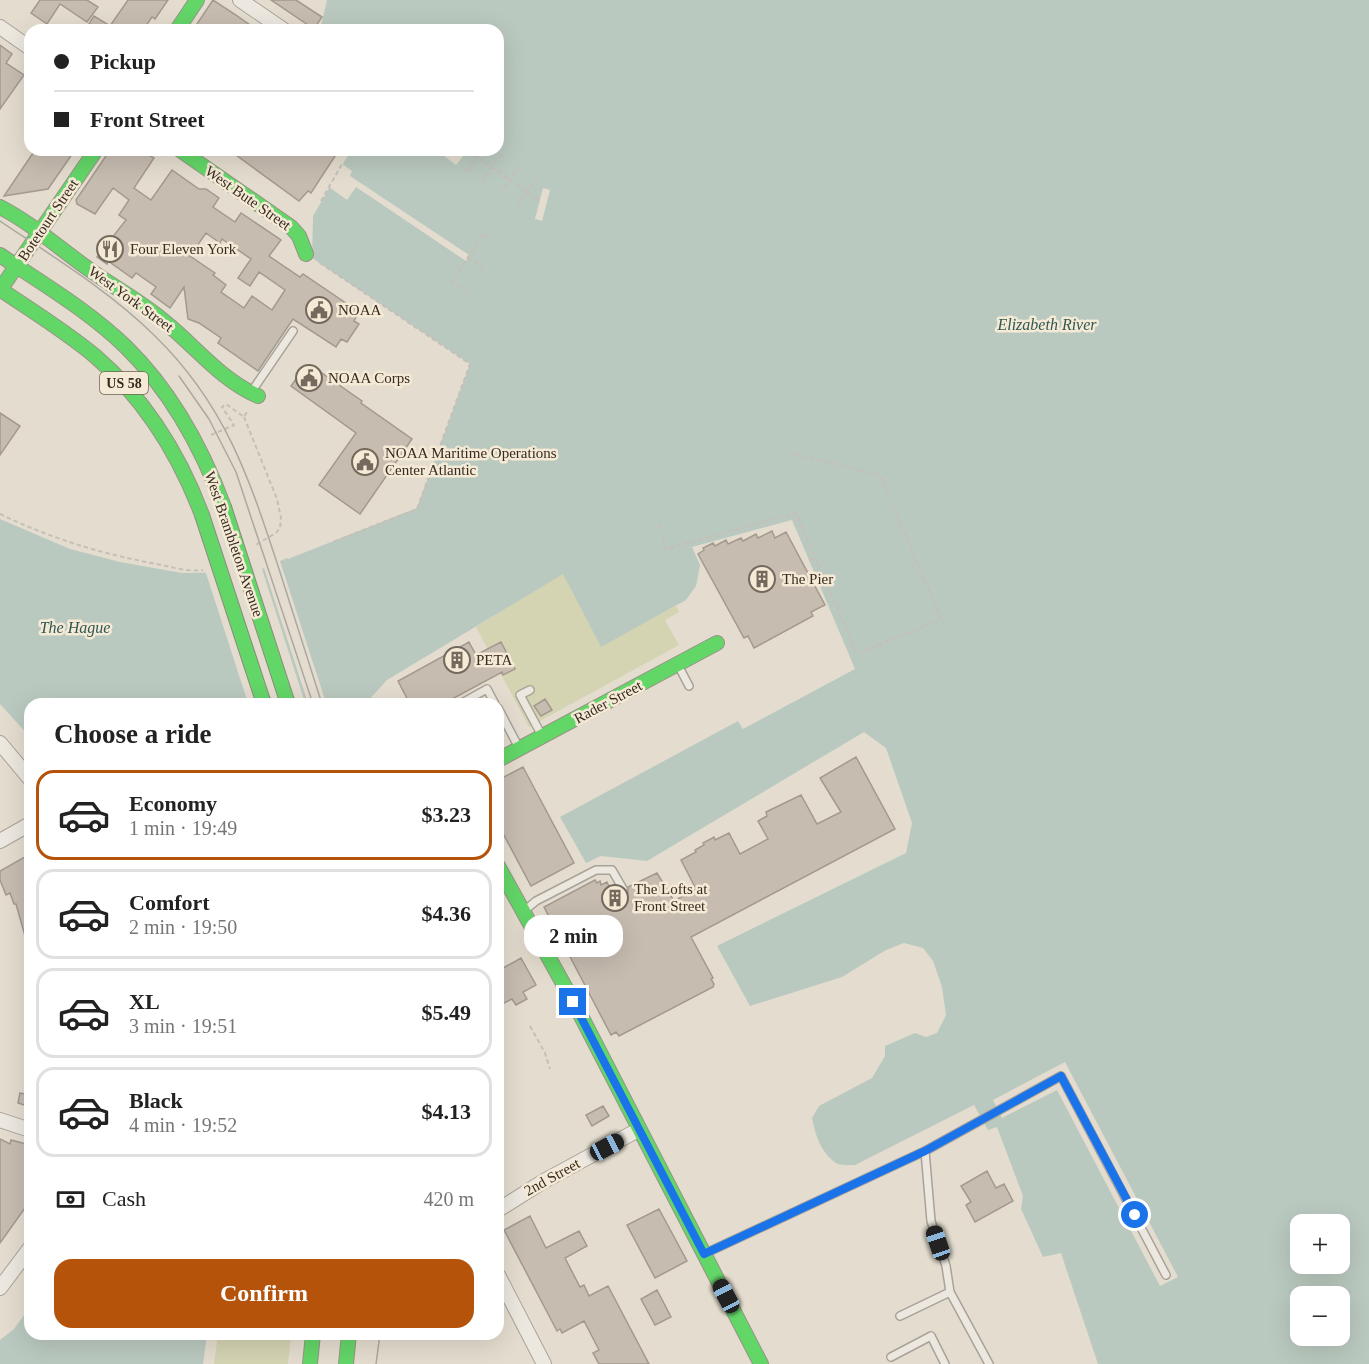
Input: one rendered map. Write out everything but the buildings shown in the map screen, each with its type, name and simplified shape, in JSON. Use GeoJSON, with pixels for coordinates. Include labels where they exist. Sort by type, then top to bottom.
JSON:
{"type":"FeatureCollection","features":[{"type":"Feature","properties":{"kind":"street"},"geometry":{"type":"LineString","coordinates":[[181,24],[197,0]]}},
{"type":"Feature","properties":{"kind":"street"},"geometry":{"type":"LineString","coordinates":[[240,0],[275,24]]}},
{"type":"Feature","properties":{"kind":"street"},"geometry":{"type":"LineString","coordinates":[[0,27],[24,44]]}},
{"type":"Feature","properties":{"kind":"street","name":"Botetourt Street"},"geometry":{"type":"LineString","coordinates":[[0,290],[92,156]]}},
{"type":"Feature","properties":{"kind":"street","name":"West Bute Street"},"geometry":{"type":"LineString","coordinates":[[189,156],[291,227],[299,236],[309,256]]}},
{"type":"Feature","properties":{"kind":"street","name":"West York Street"},"geometry":{"type":"LineString","coordinates":[[0,207],[123,293],[150,309],[191,344],[212,367],[254,394]]}},
{"type":"Feature","properties":{"kind":"street","name":"West Brambleton Avenue"},"geometry":{"type":"LineString","coordinates":[[0,255],[96,321],[141,362],[184,421],[211,473],[224,507],[286,698]]}},
{"type":"Feature","properties":{"kind":"street","name":"West Brambleton Avenue"},"geometry":{"type":"LineString","coordinates":[[0,290],[84,348],[127,386],[174,450],[202,515],[262,698]]}},
{"type":"Feature","properties":{"kind":"street","name":"Rader Street"},"geometry":{"type":"LineString","coordinates":[[504,757],[717,643]]}},
{"type":"Feature","properties":{"kind":"street"},"geometry":{"type":"LineString","coordinates":[[0,743],[24,772]]}},
{"type":"Feature","properties":{"kind":"street"},"geometry":{"type":"LineString","coordinates":[[0,841],[24,827]]}},
{"type":"Feature","properties":{"kind":"street"},"geometry":{"type":"LineString","coordinates":[[504,876],[704,1254],[757,1362]]}},
{"type":"Feature","properties":{"kind":"street"},"geometry":{"type":"LineString","coordinates":[[0,1120],[24,1128]]}},
{"type":"Feature","properties":{"kind":"street","name":"2nd Street"},"geometry":{"type":"LineString","coordinates":[[504,1206],[538,1184],[638,1130]]}},
{"type":"Feature","properties":{"kind":"street"},"geometry":{"type":"LineString","coordinates":[[0,1288],[24,1256]]}},
{"type":"Feature","properties":{"kind":"street"},"geometry":{"type":"LineString","coordinates":[[504,1287],[544,1364]]}},
{"type":"Feature","properties":{"kind":"street"},"geometry":{"type":"LineString","coordinates":[[310,1364],[312,1340]]}},
{"type":"Feature","properties":{"kind":"street"},"geometry":{"type":"LineString","coordinates":[[346,1364],[348,1340]]}},
{"type":"Feature","properties":{"kind":"lane"},"geometry":{"type":"LineString","coordinates":[[254,394],[293,331]]}},
{"type":"Feature","properties":{"kind":"lane"},"geometry":{"type":"LineString","coordinates":[[678,664],[689,686]]}},
{"type":"Feature","properties":{"kind":"lane"},"geometry":{"type":"LineString","coordinates":[[468,698],[485,685],[492,698]]}},
{"type":"Feature","properties":{"kind":"lane"},"geometry":{"type":"LineString","coordinates":[[530,690],[520,695],[542,736]]}},
{"type":"Feature","properties":{"kind":"lane"},"geometry":{"type":"LineString","coordinates":[[504,719],[520,748]]}},
{"type":"Feature","properties":{"kind":"lane"},"geometry":{"type":"LineString","coordinates":[[524,911],[536,902],[596,870],[612,870],[623,889]]}},
{"type":"Feature","properties":{"kind":"lane"},"geometry":{"type":"LineString","coordinates":[[704,1254],[925,1151],[1061,1076],[1166,1275]]}},
{"type":"Feature","properties":{"kind":"lane"},"geometry":{"type":"LineString","coordinates":[[925,1151],[931,1221],[946,1266],[950,1292],[989,1364]]}},
{"type":"Feature","properties":{"kind":"lane"},"geometry":{"type":"LineString","coordinates":[[900,1316],[950,1292]]}},
{"type":"Feature","properties":{"kind":"lane"},"geometry":{"type":"LineString","coordinates":[[891,1357],[931,1336],[945,1364]]}},
{"type":"Feature","properties":{"kind":"path"},"geometry":{"type":"LineString","coordinates":[[482,182],[500,156]]}},
{"type":"Feature","properties":{"kind":"path"},"geometry":{"type":"LineString","coordinates":[[466,171],[476,157],[540,201]]}},
{"type":"Feature","properties":{"kind":"path"},"geometry":{"type":"LineString","coordinates":[[321,201],[342,164]]}},
{"type":"Feature","properties":{"kind":"path"},"geometry":{"type":"LineString","coordinates":[[500,194],[519,167]]}},
{"type":"Feature","properties":{"kind":"path"},"geometry":{"type":"LineString","coordinates":[[517,206],[537,178]]}},
{"type":"Feature","properties":{"kind":"path"},"geometry":{"type":"LineString","coordinates":[[466,292],[452,282],[483,234],[490,240]]}},
{"type":"Feature","properties":{"kind":"path"},"geometry":{"type":"LineString","coordinates":[[309,256],[470,364],[417,508],[333,542]]}},
{"type":"Feature","properties":{"kind":"path"},"geometry":{"type":"LineString","coordinates":[[468,257],[485,269]]}},
{"type":"Feature","properties":{"kind":"path"},"geometry":{"type":"LineString","coordinates":[[244,417],[254,394]]}},
{"type":"Feature","properties":{"kind":"path"},"geometry":{"type":"LineString","coordinates":[[210,440],[208,436],[234,425],[222,407],[226,404],[244,417],[277,499],[281,518],[280,528],[276,533],[249,549]]}},
{"type":"Feature","properties":{"kind":"path"},"geometry":{"type":"LineString","coordinates":[[659,524],[666,549],[796,513],[857,654],[941,619],[880,475],[791,453]]}},
{"type":"Feature","properties":{"kind":"path"},"geometry":{"type":"LineString","coordinates":[[0,514],[66,543],[109,555],[191,570],[208,568]]}},
{"type":"Feature","properties":{"kind":"path"},"geometry":{"type":"LineString","coordinates":[[809,560],[815,558]]}},
{"type":"Feature","properties":{"kind":"path"},"geometry":{"type":"LineString","coordinates":[[530,1026],[550,1069]]}},
{"type":"Feature","properties":{"kind":"green space"},"geometry":{"type":"Polygon","coordinates":[[[563,573],[601,646],[676,606],[679,612],[665,620],[679,645],[529,727],[476,627],[563,573]]]}},
{"type":"Feature","properties":{"kind":"green space"},"geometry":{"type":"Polygon","coordinates":[[[217,1340],[290,1340],[288,1364],[214,1364],[217,1340]]]}},
{"type":"Feature","properties":{"kind":"water","name":"Elizabeth River"},"geometry":{"type":"Polygon","coordinates":[[[327,0],[1369,0],[1369,1364],[1098,1364],[1061,1253],[1043,1257],[1021,1209],[1023,1196],[997,1127],[988,1130],[974,1105],[855,1165],[838,1164],[826,1154],[817,1137],[812,1118],[819,1106],[872,1078],[885,1056],[885,1046],[915,1033],[926,1037],[937,1033],[946,1015],[942,987],[933,961],[923,948],[904,943],[886,950],[842,977],[750,1006],[717,946],[906,853],[912,823],[886,748],[864,732],[647,861],[601,856],[586,863],[560,817],[738,721],[743,729],[855,669],[792,520],[692,547],[700,565],[696,586],[686,600],[601,647],[563,574],[387,680],[371,698],[24,698],[24,730],[0,704],[0,519],[70,549],[120,562],[182,573],[255,572],[417,508],[470,364],[312,258],[313,216],[348,156],[504,156],[504,24],[321,24],[327,0]]]}},
{"type":"Feature","properties":{"kind":"water"},"geometry":{"type":"Polygon","coordinates":[[[24,1315],[24,1340],[206,1340],[203,1364],[0,1364],[0,1340],[14,1329],[24,1315]]]}},
{"type":"Feature","properties":{"kind":"pier"},"geometry":{"type":"Polygon","coordinates":[[[444,156],[463,156],[456,165],[444,156]]]}},
{"type":"Feature","properties":{"kind":"pier"},"geometry":{"type":"Polygon","coordinates":[[[342,164],[352,171],[350,176],[469,255],[466,261],[356,187],[347,200],[329,187],[342,164]]]}},
{"type":"Feature","properties":{"kind":"pier"},"geometry":{"type":"Polygon","coordinates":[[[543,188],[550,190],[542,221],[535,219],[543,188]]]}},
{"type":"Feature","properties":{"kind":"pier"},"geometry":{"type":"Polygon","coordinates":[[[279,558],[324,698],[306,698],[263,565],[279,558]]]}},
{"type":"Feature","properties":{"kind":"pier"},"geometry":{"type":"Polygon","coordinates":[[[261,566],[303,698],[246,698],[205,570],[255,569],[261,566]]]}},
{"type":"Feature","properties":{"kind":"pier"},"geometry":{"type":"Polygon","coordinates":[[[1065,1062],[1178,1277],[1160,1286],[1057,1090],[1002,1118],[993,1100],[1065,1062]]]}},
{"type":"Feature","properties":{"kind":"tram line"},"geometry":{"type":"LineString","coordinates":[[0,221],[118,303],[179,361],[199,388],[232,443],[257,503],[320,698]]}},
{"type":"Feature","properties":{"kind":"tram line"},"geometry":{"type":"LineString","coordinates":[[179,376],[209,419],[236,472],[311,698]]}},
{"type":"Feature","properties":{"kind":"tram line"},"geometry":{"type":"LineString","coordinates":[[376,1364],[379,1340]]}},
{"type":"Feature","properties":{"kind":"traffic: fast"},"geometry":{"type":"LineString","coordinates":[[181,24],[197,0]]}},
{"type":"Feature","properties":{"kind":"traffic: fast"},"geometry":{"type":"LineString","coordinates":[[0,290],[92,156]]}},
{"type":"Feature","properties":{"kind":"traffic: fast"},"geometry":{"type":"LineString","coordinates":[[189,156],[291,227],[299,236],[306,254]]}},
{"type":"Feature","properties":{"kind":"traffic: fast"},"geometry":{"type":"LineString","coordinates":[[0,207],[24,221],[90,270],[147,308],[220,372],[258,396]]}},
{"type":"Feature","properties":{"kind":"traffic: fast"},"geometry":{"type":"LineString","coordinates":[[0,255],[97,322],[143,364],[184,422],[206,463],[224,507]]}},
{"type":"Feature","properties":{"kind":"traffic: fast"},"geometry":{"type":"LineString","coordinates":[[0,289],[84,347],[130,390],[171,449],[183,470],[202,515]]}},
{"type":"Feature","properties":{"kind":"traffic: fast"},"geometry":{"type":"LineString","coordinates":[[224,507],[286,698]]}},
{"type":"Feature","properties":{"kind":"traffic: fast"},"geometry":{"type":"LineString","coordinates":[[202,515],[262,698]]}},
{"type":"Feature","properties":{"kind":"traffic: fast"},"geometry":{"type":"LineString","coordinates":[[504,757],[717,643]]}},
{"type":"Feature","properties":{"kind":"traffic: fast"},"geometry":{"type":"LineString","coordinates":[[504,877],[580,1014],[761,1364]]}},
{"type":"Feature","properties":{"kind":"traffic: fast"},"geometry":{"type":"LineString","coordinates":[[310,1364],[312,1340]]}},
{"type":"Feature","properties":{"kind":"traffic: fast"},"geometry":{"type":"LineString","coordinates":[[346,1364],[348,1340]]}},
{"type":"Feature","properties":{"kind":"place","name":"Four Eleven York"},"geometry":{"type":"Point","coordinates":[110,249]}},
{"type":"Feature","properties":{"kind":"place","name":"NOAA"},"geometry":{"type":"Point","coordinates":[319,310]}},
{"type":"Feature","properties":{"kind":"place","name":"NOAA Corps"},"geometry":{"type":"Point","coordinates":[309,378]}},
{"type":"Feature","properties":{"kind":"place","name":"NOAA Maritime Operations Center Atlantic"},"geometry":{"type":"Point","coordinates":[365,462]}},
{"type":"Feature","properties":{"kind":"place","name":"The Pier"},"geometry":{"type":"Point","coordinates":[762,579]}},
{"type":"Feature","properties":{"kind":"place","name":"PETA"},"geometry":{"type":"Point","coordinates":[457,660]}},
{"type":"Feature","properties":{"kind":"place","name":"The Lofts at Front Street"},"geometry":{"type":"Point","coordinates":[615,898]}},
{"type":"Feature","properties":{"kind":"route"},"geometry":{"type":"LineString","coordinates":[[573,1002],[704,1254],[925,1151],[1061,1076],[1135,1215]]}},
{"type":"Feature","properties":{"kind":"water label","name":"The Hague"},"geometry":{"type":"Point","coordinates":[75,627]}}]}
